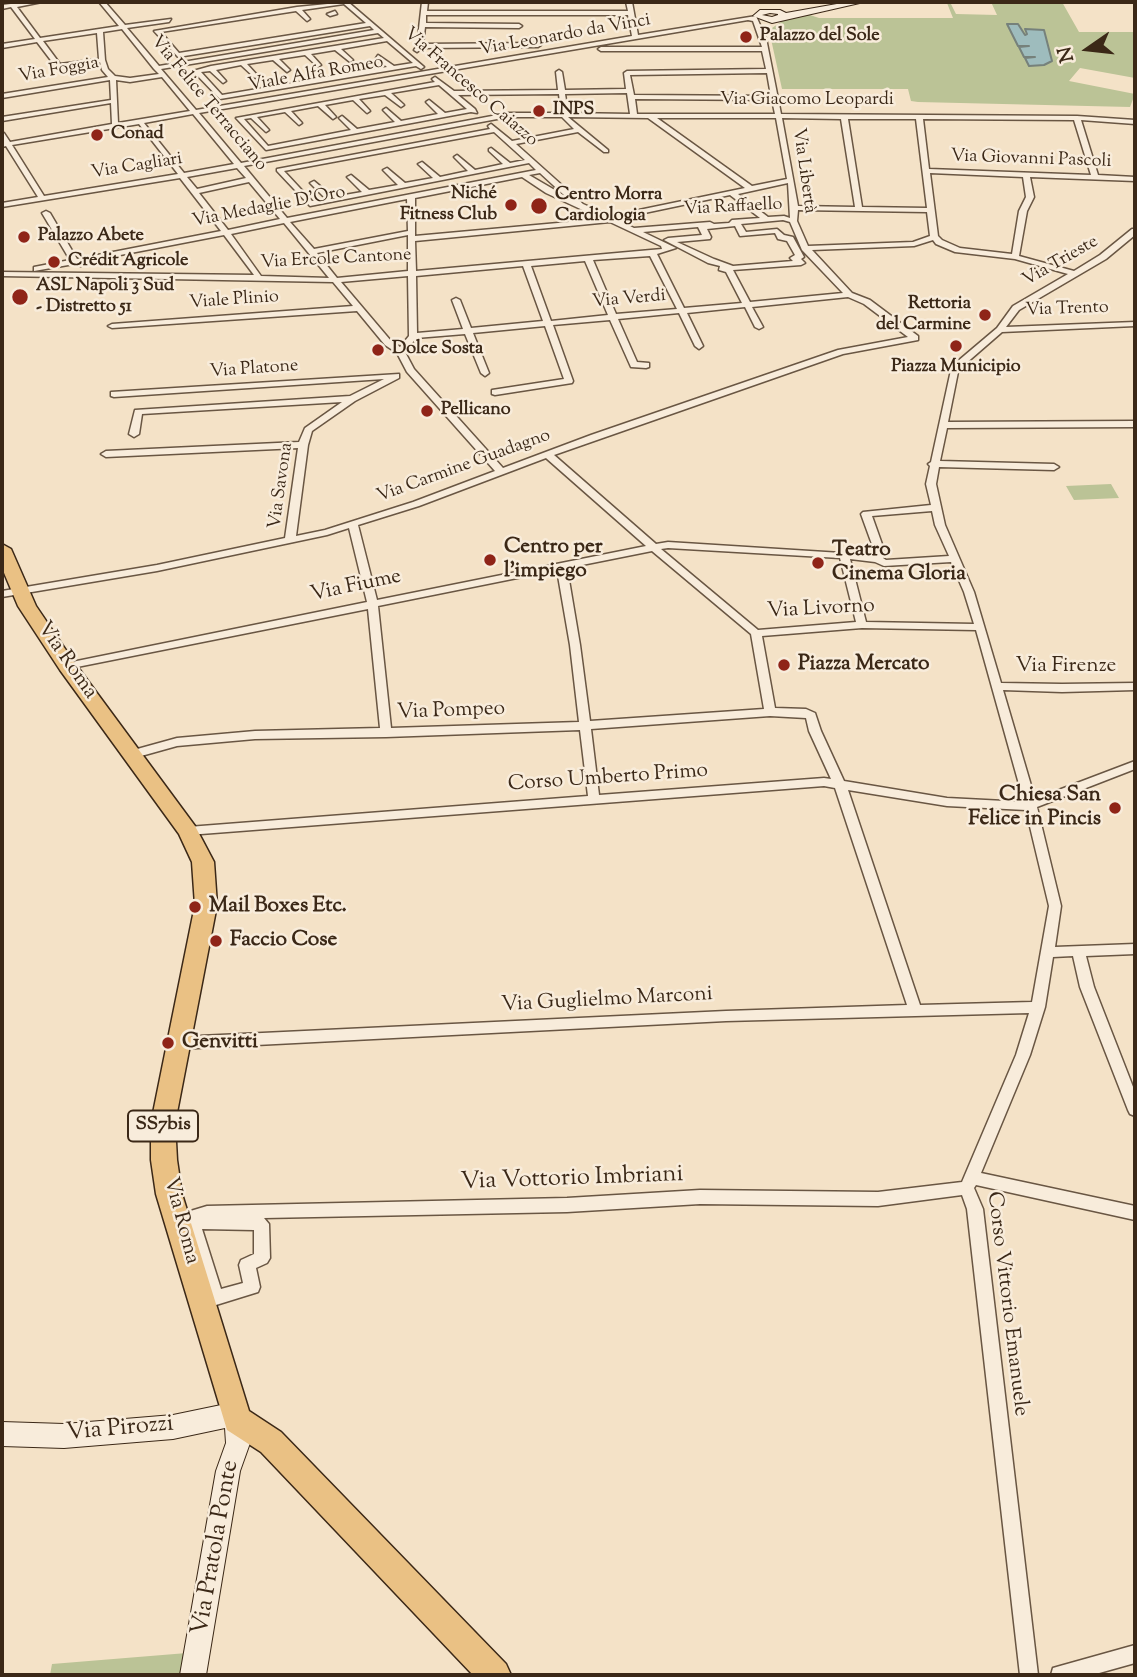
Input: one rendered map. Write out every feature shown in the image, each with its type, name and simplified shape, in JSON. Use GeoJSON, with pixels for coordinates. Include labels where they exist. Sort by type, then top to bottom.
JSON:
{"type":"FeatureCollection","features":[{"type":"Feature","properties":{"kind":"main road","name":"Via Roma"},"geometry":{"type":"LineString","coordinates":[[2,549],[19,584],[10,592],[134,754],[188,831],[203,862],[206,905],[163,1123],[169,1194],[237,1420]]}},
{"type":"Feature","properties":{"kind":"main road"},"geometry":{"type":"LineString","coordinates":[[237,1420],[271,1442],[495,1675]]}},
{"type":"Feature","properties":{"kind":"street"},"geometry":{"type":"LineString","coordinates":[[2,7],[39,2]]}},
{"type":"Feature","properties":{"kind":"street","name":"Via Felice Terracciano"},"geometry":{"type":"LineString","coordinates":[[102,2],[388,342],[401,352],[410,370],[501,472]]}},
{"type":"Feature","properties":{"kind":"street"},"geometry":{"type":"LineString","coordinates":[[225,12],[291,2]]}},
{"type":"Feature","properties":{"kind":"street"},"geometry":{"type":"LineString","coordinates":[[345,2],[157,31],[178,55],[262,38],[371,24]]}},
{"type":"Feature","properties":{"kind":"street","name":"Via Francesco Caiazzo"},"geometry":{"type":"LineString","coordinates":[[345,2],[580,205]]}},
{"type":"Feature","properties":{"kind":"street"},"geometry":{"type":"LineString","coordinates":[[421,46],[425,2]]}},
{"type":"Feature","properties":{"kind":"street"},"geometry":{"type":"LineString","coordinates":[[629,2],[635,38]]}},
{"type":"Feature","properties":{"kind":"street"},"geometry":{"type":"LineString","coordinates":[[755,2],[758,15],[860,2]]}},
{"type":"Feature","properties":{"kind":"street"},"geometry":{"type":"LineString","coordinates":[[762,2],[777,14]]}},
{"type":"Feature","properties":{"kind":"street"},"geometry":{"type":"LineString","coordinates":[[748,19],[756,20],[761,31],[777,14],[843,2]]}},
{"type":"Feature","properties":{"kind":"street"},"geometry":{"type":"LineString","coordinates":[[326,5],[346,28]]}},
{"type":"Feature","properties":{"kind":"street"},"geometry":{"type":"LineString","coordinates":[[13,6],[58,66],[102,60]]}},
{"type":"Feature","properties":{"kind":"street"},"geometry":{"type":"LineString","coordinates":[[297,9],[307,19]]}},
{"type":"Feature","properties":{"kind":"street"},"geometry":{"type":"LineString","coordinates":[[424,13],[630,13]]}},
{"type":"Feature","properties":{"kind":"street","name":"Via Leonardo da Vinci"},"geometry":{"type":"LineString","coordinates":[[430,74],[748,19],[758,15]]}},
{"type":"Feature","properties":{"kind":"street"},"geometry":{"type":"LineString","coordinates":[[236,18],[245,28]]}},
{"type":"Feature","properties":{"kind":"street"},"geometry":{"type":"LineString","coordinates":[[2,46],[172,20]]}},
{"type":"Feature","properties":{"kind":"street"},"geometry":{"type":"LineString","coordinates":[[205,23],[214,33]]}},
{"type":"Feature","properties":{"kind":"street"},"geometry":{"type":"LineString","coordinates":[[423,25],[519,26]]}},
{"type":"Feature","properties":{"kind":"street"},"geometry":{"type":"LineString","coordinates":[[173,28],[182,39]]}},
{"type":"Feature","properties":{"kind":"street"},"geometry":{"type":"LineString","coordinates":[[100,31],[102,60],[113,78],[115,125]]}},
{"type":"Feature","properties":{"kind":"street","name":"Via Libertà"},"geometry":{"type":"LineString","coordinates":[[761,31],[791,180],[795,208],[793,222],[805,248],[849,295],[867,302],[908,330],[915,338],[911,340]]}},
{"type":"Feature","properties":{"kind":"street"},"geometry":{"type":"LineString","coordinates":[[156,68],[380,32]]}},
{"type":"Feature","properties":{"kind":"street"},"geometry":{"type":"LineString","coordinates":[[389,39],[196,71],[220,97],[418,64]]}},
{"type":"Feature","properties":{"kind":"street"},"geometry":{"type":"LineString","coordinates":[[370,43],[392,68]]}},
{"type":"Feature","properties":{"kind":"street"},"geometry":{"type":"LineString","coordinates":[[408,56],[421,46],[538,45]]}},
{"type":"Feature","properties":{"kind":"street"},"geometry":{"type":"LineString","coordinates":[[595,45],[605,50],[765,49]]}},
{"type":"Feature","properties":{"kind":"street"},"geometry":{"type":"LineString","coordinates":[[337,48],[351,60]]}},
{"type":"Feature","properties":{"kind":"street"},"geometry":{"type":"LineString","coordinates":[[307,53],[318,65]]}},
{"type":"Feature","properties":{"kind":"street"},"geometry":{"type":"LineString","coordinates":[[274,58],[286,73],[297,73],[307,83]]}},
{"type":"Feature","properties":{"kind":"street"},"geometry":{"type":"LineString","coordinates":[[242,63],[261,90]]}},
{"type":"Feature","properties":{"kind":"street"},"geometry":{"type":"LineString","coordinates":[[211,68],[223,81]]}},
{"type":"Feature","properties":{"kind":"street"},"geometry":{"type":"LineString","coordinates":[[343,70],[349,76]]}},
{"type":"Feature","properties":{"kind":"street"},"geometry":{"type":"LineString","coordinates":[[634,115],[627,73],[770,71]]}},
{"type":"Feature","properties":{"kind":"street"},"geometry":{"type":"LineString","coordinates":[[559,72],[564,115],[578,130],[606,151]]}},
{"type":"Feature","properties":{"kind":"street","name":"Viale Alfa Romeo"},"geometry":{"type":"LineString","coordinates":[[4,147],[430,74]]}},
{"type":"Feature","properties":{"kind":"street","name":"Via Foggia"},"geometry":{"type":"LineString","coordinates":[[2,96],[113,78],[130,80],[162,75]]}},
{"type":"Feature","properties":{"kind":"street"},"geometry":{"type":"LineString","coordinates":[[440,83],[239,118],[266,148],[472,110]]}},
{"type":"Feature","properties":{"kind":"street"},"geometry":{"type":"LineString","coordinates":[[417,87],[444,116]]}},
{"type":"Feature","properties":{"kind":"street"},"geometry":{"type":"LineString","coordinates":[[386,92],[401,105]]}},
{"type":"Feature","properties":{"kind":"street"},"geometry":{"type":"LineString","coordinates":[[452,93],[562,92],[774,98]]}},
{"type":"Feature","properties":{"kind":"street"},"geometry":{"type":"LineString","coordinates":[[354,98],[367,111]]}},
{"type":"Feature","properties":{"kind":"street"},"geometry":{"type":"LineString","coordinates":[[2,120],[114,101]]}},
{"type":"Feature","properties":{"kind":"street"},"geometry":{"type":"LineString","coordinates":[[320,104],[356,132]]}},
{"type":"Feature","properties":{"kind":"street"},"geometry":{"type":"LineString","coordinates":[[1133,120],[1135,108]]}},
{"type":"Feature","properties":{"kind":"street"},"geometry":{"type":"LineString","coordinates":[[287,110],[309,140]]}},
{"type":"Feature","properties":{"kind":"street"},"geometry":{"type":"LineString","coordinates":[[386,110],[400,124]]}},
{"type":"Feature","properties":{"kind":"street","name":"Viale Alfa Romeo"},"geometry":{"type":"LineString","coordinates":[[4,147],[115,125],[195,114]]}},
{"type":"Feature","properties":{"kind":"street","name":"Via Giacomo Leopardi"},"geometry":{"type":"LineString","coordinates":[[484,120],[508,115],[1133,120]]}},
{"type":"Feature","properties":{"kind":"street"},"geometry":{"type":"LineString","coordinates":[[253,116],[266,130]]}},
{"type":"Feature","properties":{"kind":"street"},"geometry":{"type":"LineString","coordinates":[[650,116],[751,188]]}},
{"type":"Feature","properties":{"kind":"street"},"geometry":{"type":"LineString","coordinates":[[844,117],[859,209]]}},
{"type":"Feature","properties":{"kind":"street"},"geometry":{"type":"LineString","coordinates":[[919,117],[934,237],[958,250],[1016,257],[1073,273]]}},
{"type":"Feature","properties":{"kind":"street"},"geometry":{"type":"LineString","coordinates":[[1077,118],[1095,178]]}},
{"type":"Feature","properties":{"kind":"street","name":"Via Cagliari"},"geometry":{"type":"LineString","coordinates":[[2,205],[181,176],[484,120]]}},
{"type":"Feature","properties":{"kind":"street"},"geometry":{"type":"LineString","coordinates":[[142,124],[226,232],[257,275],[256,280]]}},
{"type":"Feature","properties":{"kind":"street"},"geometry":{"type":"LineString","coordinates":[[496,130],[279,170],[310,204],[531,161]]}},
{"type":"Feature","properties":{"kind":"street"},"geometry":{"type":"LineString","coordinates":[[511,143],[578,130]]}},
{"type":"Feature","properties":{"kind":"street"},"geometry":{"type":"LineString","coordinates":[[2,134],[4,147],[38,199]]}},
{"type":"Feature","properties":{"kind":"street"},"geometry":{"type":"LineString","coordinates":[[472,134],[479,141]]}},
{"type":"Feature","properties":{"kind":"street"},"geometry":{"type":"LineString","coordinates":[[438,141],[473,172]]}},
{"type":"Feature","properties":{"kind":"street"},"geometry":{"type":"LineString","coordinates":[[404,147],[438,179]]}},
{"type":"Feature","properties":{"kind":"street"},"geometry":{"type":"LineString","coordinates":[[491,150],[509,165]]}},
{"type":"Feature","properties":{"kind":"street"},"geometry":{"type":"LineString","coordinates":[[453,156],[467,152]]}},
{"type":"Feature","properties":{"kind":"street"},"geometry":{"type":"LineString","coordinates":[[370,153],[403,186]]}},
{"type":"Feature","properties":{"kind":"street"},"geometry":{"type":"LineString","coordinates":[[334,160],[368,193]]}},
{"type":"Feature","properties":{"kind":"street"},"geometry":{"type":"LineString","coordinates":[[299,166],[331,200]]}},
{"type":"Feature","properties":{"kind":"street","name":"Via Medaglie D'Oro"},"geometry":{"type":"LineString","coordinates":[[52,272],[75,262],[541,171]]}},
{"type":"Feature","properties":{"kind":"street","name":"Via Giovanni Pascoli"},"geometry":{"type":"LineString","coordinates":[[926,172],[1135,179]]}},
{"type":"Feature","properties":{"kind":"street"},"geometry":{"type":"LineString","coordinates":[[522,174],[539,186],[665,245],[729,270],[750,305],[759,327]]}},
{"type":"Feature","properties":{"kind":"street"},"geometry":{"type":"LineString","coordinates":[[1016,257],[1023,211],[1030,197],[1026,175]]}},
{"type":"Feature","properties":{"kind":"street"},"geometry":{"type":"LineString","coordinates":[[196,191],[251,179]]}},
{"type":"Feature","properties":{"kind":"street"},"geometry":{"type":"LineString","coordinates":[[312,253],[412,236],[609,219],[791,180]]}},
{"type":"Feature","properties":{"kind":"street"},"geometry":{"type":"LineString","coordinates":[[731,192],[766,219]]}},
{"type":"Feature","properties":{"kind":"street"},"geometry":{"type":"LineString","coordinates":[[401,352],[412,341],[413,336],[411,196]]}},
{"type":"Feature","properties":{"kind":"street"},"geometry":{"type":"LineString","coordinates":[[666,206],[674,212]]}},
{"type":"Feature","properties":{"kind":"street"},"geometry":{"type":"LineString","coordinates":[[795,208],[931,210]]}},
{"type":"Feature","properties":{"kind":"street"},"geometry":{"type":"LineString","coordinates":[[46,213],[75,262],[81,264],[87,276]]}},
{"type":"Feature","properties":{"kind":"street","name":"Via Raffaello"},"geometry":{"type":"LineString","coordinates":[[633,230],[784,218],[793,222]]}},
{"type":"Feature","properties":{"kind":"street"},"geometry":{"type":"LineString","coordinates":[[682,219],[691,226]]}},
{"type":"Feature","properties":{"kind":"street"},"geometry":{"type":"LineString","coordinates":[[738,224],[743,234],[777,231],[781,237],[790,239],[800,257],[794,258],[801,262],[733,268],[711,261],[668,240],[707,237],[702,227],[738,224]]}},
{"type":"Feature","properties":{"kind":"street","name":"Via Trieste"},"geometry":{"type":"LineString","coordinates":[[975,350],[1000,330],[1016,308],[1117,248],[1135,231]]}},
{"type":"Feature","properties":{"kind":"street"},"geometry":{"type":"LineString","coordinates":[[805,248],[914,244],[934,237]]}},
{"type":"Feature","properties":{"kind":"street","name":"Via Ercole Cantone"},"geometry":{"type":"LineString","coordinates":[[2,274],[52,272],[87,276],[336,280],[653,253],[666,250],[665,245]]}},
{"type":"Feature","properties":{"kind":"street"},"geometry":{"type":"LineString","coordinates":[[653,253],[699,346]]}},
{"type":"Feature","properties":{"kind":"street"},"geometry":{"type":"LineString","coordinates":[[588,258],[634,365],[646,365]]}},
{"type":"Feature","properties":{"kind":"street"},"geometry":{"type":"LineString","coordinates":[[495,392],[569,381],[526,264]]}},
{"type":"Feature","properties":{"kind":"street","name":"Via Verdi"},"geometry":{"type":"LineString","coordinates":[[413,336],[849,295]]}},
{"type":"Feature","properties":{"kind":"street"},"geometry":{"type":"LineString","coordinates":[[456,300],[485,373]]}},
{"type":"Feature","properties":{"kind":"street","name":"Viale Plinio"},"geometry":{"type":"LineString","coordinates":[[112,326],[359,308]]}},
{"type":"Feature","properties":{"kind":"street","name":"Via Trento"},"geometry":{"type":"LineString","coordinates":[[1000,330],[1135,324]]}},
{"type":"Feature","properties":{"kind":"street","name":"Via Carmine Guadagno"},"geometry":{"type":"LineString","coordinates":[[10,592],[158,568],[353,525],[841,352],[878,343],[911,340]]}},
{"type":"Feature","properties":{"kind":"street","name":"Corso Vittorio Emanuele"},"geometry":{"type":"LineString","coordinates":[[975,350],[954,372],[933,464],[931,484],[934,508],[980,627],[1055,906],[1038,1007],[1023,1055],[970,1183],[1030,1675]]}},
{"type":"Feature","properties":{"kind":"street","name":"Via Savona"},"geometry":{"type":"LineString","coordinates":[[290,540],[303,445],[308,430],[352,399],[410,370]]}},
{"type":"Feature","properties":{"kind":"street","name":"Via Platone"},"geometry":{"type":"LineString","coordinates":[[114,394],[396,376]]}},
{"type":"Feature","properties":{"kind":"street"},"geometry":{"type":"LineString","coordinates":[[134,434],[138,412],[352,399]]}},
{"type":"Feature","properties":{"kind":"street"},"geometry":{"type":"LineString","coordinates":[[943,425],[1135,424]]}},
{"type":"Feature","properties":{"kind":"street"},"geometry":{"type":"LineString","coordinates":[[106,454],[303,445]]}},
{"type":"Feature","properties":{"kind":"street","name":"Via Livorno"},"geometry":{"type":"LineString","coordinates":[[548,455],[653,548],[757,633],[862,625],[980,627]]}},
{"type":"Feature","properties":{"kind":"street"},"geometry":{"type":"LineString","coordinates":[[933,464],[1054,467]]}},
{"type":"Feature","properties":{"kind":"street"},"geometry":{"type":"LineString","coordinates":[[878,559],[878,547],[866,514],[934,508]]}},
{"type":"Feature","properties":{"kind":"street"},"geometry":{"type":"LineString","coordinates":[[353,525],[373,604],[386,733]]}},
{"type":"Feature","properties":{"kind":"street","name":"Via Fiume"},"geometry":{"type":"LineString","coordinates":[[67,666],[668,545],[844,555],[878,559],[884,563],[954,559]]}},
{"type":"Feature","properties":{"kind":"street"},"geometry":{"type":"LineString","coordinates":[[844,555],[862,625]]}},
{"type":"Feature","properties":{"kind":"street"},"geometry":{"type":"LineString","coordinates":[[561,565],[594,800]]}},
{"type":"Feature","properties":{"kind":"street"},"geometry":{"type":"LineString","coordinates":[[757,633],[770,712]]}},
{"type":"Feature","properties":{"kind":"street","name":"Via Firenze"},"geometry":{"type":"LineString","coordinates":[[997,686],[1135,686]]}},
{"type":"Feature","properties":{"kind":"street","name":"Via Pompeo"},"geometry":{"type":"LineString","coordinates":[[134,754],[177,742],[255,735],[585,726],[770,712],[806,713],[811,716],[815,731],[840,785]]}},
{"type":"Feature","properties":{"kind":"street"},"geometry":{"type":"LineString","coordinates":[[1029,806],[1135,765]]}},
{"type":"Feature","properties":{"kind":"street","name":"Corso Umberto Primo"},"geometry":{"type":"LineString","coordinates":[[188,831],[824,782],[947,802],[1029,806]]}},
{"type":"Feature","properties":{"kind":"street"},"geometry":{"type":"LineString","coordinates":[[840,785],[915,1010]]}},
{"type":"Feature","properties":{"kind":"street"},"geometry":{"type":"LineString","coordinates":[[1047,952],[1135,949]]}},
{"type":"Feature","properties":{"kind":"street"},"geometry":{"type":"LineString","coordinates":[[1079,952],[1087,988],[1135,1110]]}},
{"type":"Feature","properties":{"kind":"street","name":"Via Guglielmo Marconi"},"geometry":{"type":"LineString","coordinates":[[178,1043],[712,1017],[1038,1007]]}},
{"type":"Feature","properties":{"kind":"street","name":"Via Vottorio Imbriani"},"geometry":{"type":"LineString","coordinates":[[179,1221],[207,1213],[567,1205],[700,1197],[878,1199],[970,1183],[1135,1213]]}},
{"type":"Feature","properties":{"kind":"street"},"geometry":{"type":"LineString","coordinates":[[192,1222],[261,1224],[262,1258],[247,1265],[252,1287],[216,1298],[192,1222]]}},
{"type":"Feature","properties":{"kind":"street","name":"Via Pirozzi"},"geometry":{"type":"LineString","coordinates":[[2,1434],[64,1436],[173,1427],[226,1416],[237,1420]]}},
{"type":"Feature","properties":{"kind":"street","name":"Via Pratola Ponte"},"geometry":{"type":"LineString","coordinates":[[193,1675],[228,1471],[238,1443],[237,1420]]}},
{"type":"Feature","properties":{"kind":"street"},"geometry":{"type":"LineString","coordinates":[[1060,1675],[1135,1654]]}},
{"type":"Feature","properties":{"kind":"green space"},"geometry":{"type":"Polygon","coordinates":[[[882,2],[950,2],[956,14],[997,15],[991,2],[1062,2],[1079,32],[1135,32],[1135,78],[1080,68],[1069,81],[1135,94],[1130,107],[918,102],[911,101],[908,89],[782,89],[769,30],[784,20],[807,14],[819,18],[953,18],[947,3],[882,2]]]}},
{"type":"Feature","properties":{"kind":"green space"},"geometry":{"type":"Polygon","coordinates":[[[1111,484],[1119,498],[1074,500],[1066,486],[1111,484]]]}},
{"type":"Feature","properties":{"kind":"green space"},"geometry":{"type":"Polygon","coordinates":[[[187,1653],[180,1675],[50,1675],[52,1664],[187,1653]]]}},
{"type":"Feature","properties":{"kind":"water"},"geometry":{"type":"Polygon","coordinates":[[[1007,24],[1018,24],[1025,35],[1025,29],[1044,30],[1052,61],[1044,65],[1029,66],[1025,58],[1035,57],[1024,57],[1019,47],[1029,46],[1018,46],[1007,24]]]}},
{"type":"Feature","properties":{"kind":"place","name":"Palazzo del Sole"},"geometry":{"type":"Point","coordinates":[746,37]}},
{"type":"Feature","properties":{"kind":"place","name":"INPS"},"geometry":{"type":"Point","coordinates":[539,111]}},
{"type":"Feature","properties":{"kind":"place","name":"Conad"},"geometry":{"type":"Point","coordinates":[97,135]}},
{"type":"Feature","properties":{"kind":"place","name":"Niché Fitness Club"},"geometry":{"type":"Point","coordinates":[511,205]}},
{"type":"Feature","properties":{"kind":"place","name":"Centro Morra Cardiologia"},"geometry":{"type":"Point","coordinates":[539,206]}},
{"type":"Feature","properties":{"kind":"place","name":"Palazzo Abete"},"geometry":{"type":"Point","coordinates":[24,237]}},
{"type":"Feature","properties":{"kind":"place","name":"Crédit Agricole"},"geometry":{"type":"Point","coordinates":[54,262]}},
{"type":"Feature","properties":{"kind":"place","name":"ASL Napoli 3 Sud - Distretto 51"},"geometry":{"type":"Point","coordinates":[20,297]}},
{"type":"Feature","properties":{"kind":"place","name":"Rettoria del Carmine"},"geometry":{"type":"Point","coordinates":[985,315]}},
{"type":"Feature","properties":{"kind":"place","name":"Piazza Municipio"},"geometry":{"type":"Point","coordinates":[956,346]}},
{"type":"Feature","properties":{"kind":"place","name":"Dolce Sosta"},"geometry":{"type":"Point","coordinates":[378,350]}},
{"type":"Feature","properties":{"kind":"place","name":"Pellicano"},"geometry":{"type":"Point","coordinates":[427,411]}},
{"type":"Feature","properties":{"kind":"place","name":"Centro per l'impiego"},"geometry":{"type":"Point","coordinates":[490,560]}},
{"type":"Feature","properties":{"kind":"place","name":"Teatro Cinema Gloria"},"geometry":{"type":"Point","coordinates":[818,563]}},
{"type":"Feature","properties":{"kind":"place","name":"Piazza Mercato"},"geometry":{"type":"Point","coordinates":[784,665]}},
{"type":"Feature","properties":{"kind":"place","name":"Chiesa San Felice in Pincis"},"geometry":{"type":"Point","coordinates":[1115,808]}},
{"type":"Feature","properties":{"kind":"place","name":"Mail Boxes Etc."},"geometry":{"type":"Point","coordinates":[195,907]}},
{"type":"Feature","properties":{"kind":"place","name":"Faccio Cose"},"geometry":{"type":"Point","coordinates":[216,941]}},
{"type":"Feature","properties":{"kind":"place","name":"Genvitti"},"geometry":{"type":"Point","coordinates":[168,1043]}}]}
